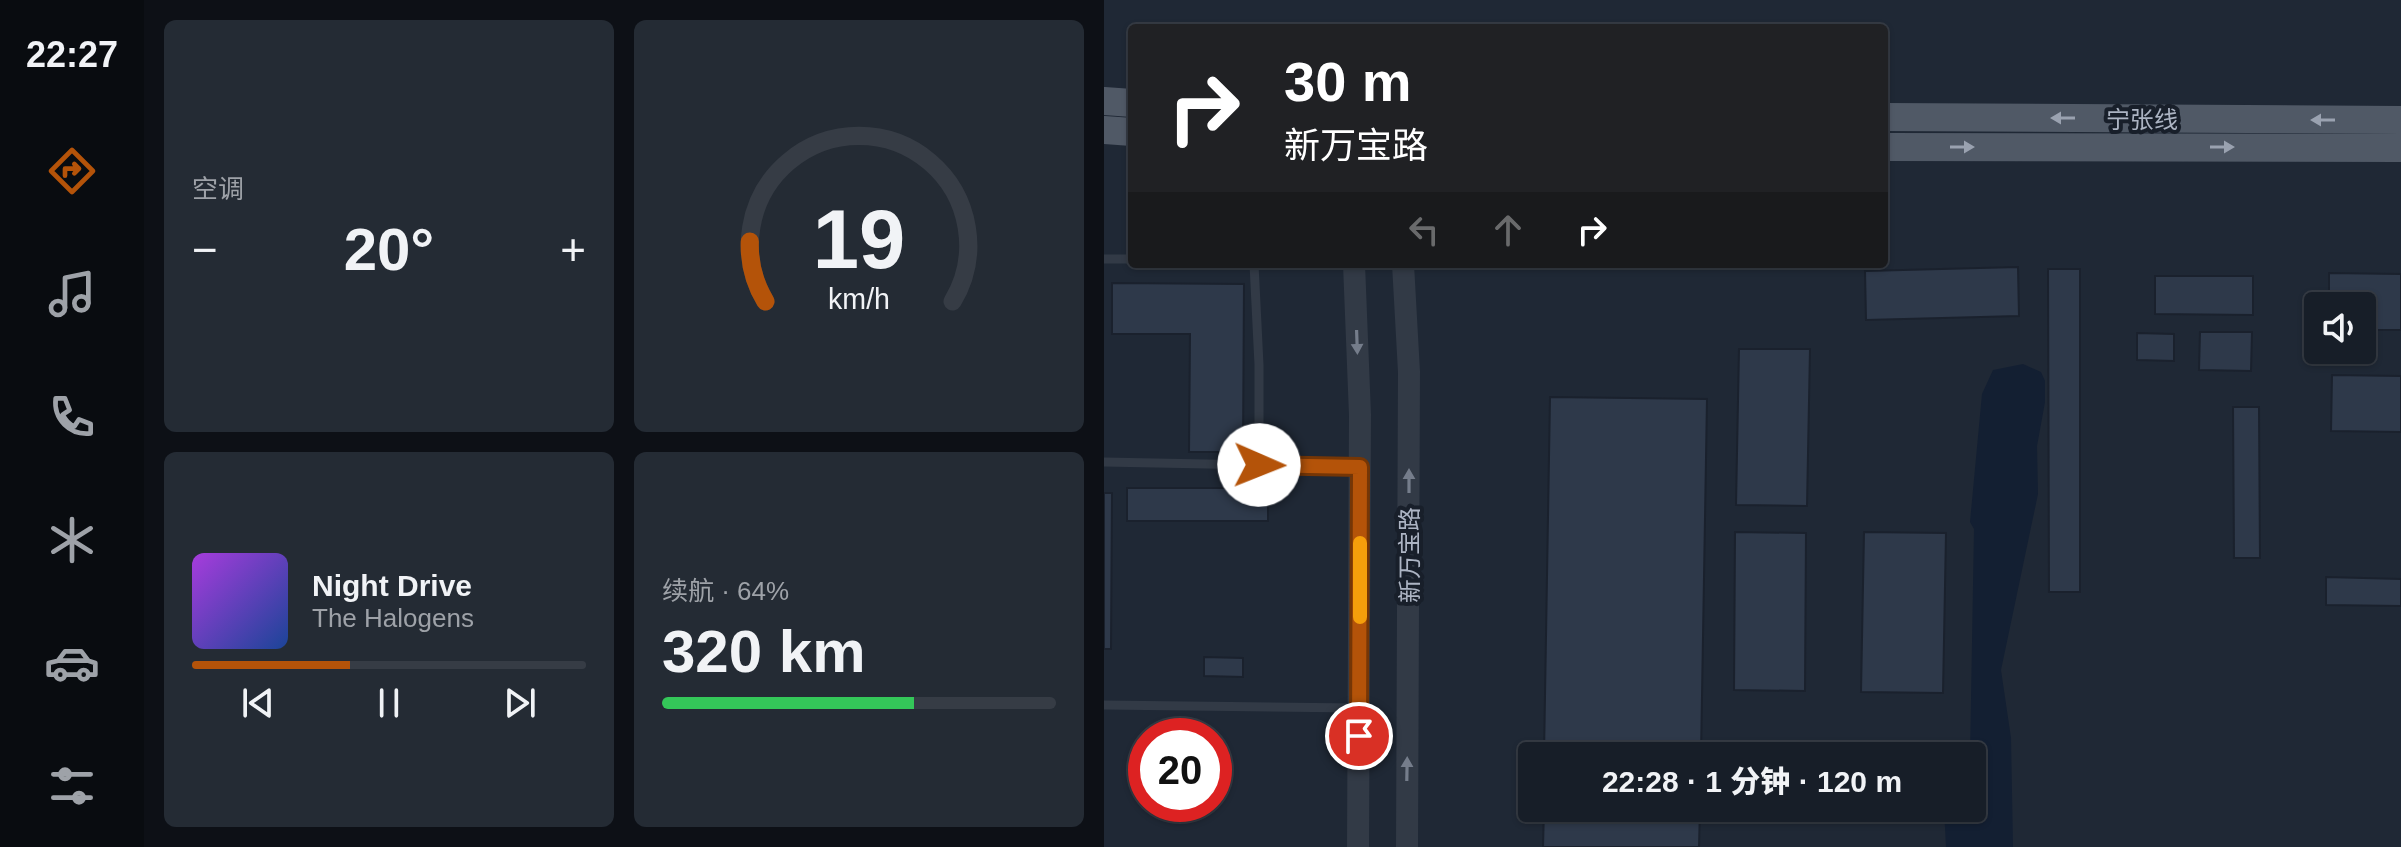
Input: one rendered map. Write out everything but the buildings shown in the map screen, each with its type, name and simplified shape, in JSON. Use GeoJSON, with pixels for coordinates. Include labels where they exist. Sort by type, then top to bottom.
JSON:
{"type":"FeatureCollection","features":[{"type":"Feature","properties":{"kind":"main road"},"geometry":{"type":"LineString","coordinates":[[1104,101],[1128,103]]}},
{"type":"Feature","properties":{"kind":"main road","name":"宁张线"},"geometry":{"type":"LineString","coordinates":[[1888,117],[2401,120]]}},
{"type":"Feature","properties":{"kind":"main road"},"geometry":{"type":"LineString","coordinates":[[1104,130],[1128,132]]}},
{"type":"Feature","properties":{"kind":"main road","name":"宁张线"},"geometry":{"type":"LineString","coordinates":[[1888,147],[2401,148]]}},
{"type":"Feature","properties":{"kind":"street","name":"新万宝路"},"geometry":{"type":"LineString","coordinates":[[1354,268],[1360,467],[1358,847]]}},
{"type":"Feature","properties":{"kind":"street","name":"新万宝路"},"geometry":{"type":"LineString","coordinates":[[1403,268],[1409,403],[1407,847]]}},
{"type":"Feature","properties":{"kind":"lane"},"geometry":{"type":"LineString","coordinates":[[1104,259],[1128,259]]}},
{"type":"Feature","properties":{"kind":"lane"},"geometry":{"type":"LineString","coordinates":[[1254,268],[1259,365],[1259,465]]}},
{"type":"Feature","properties":{"kind":"lane"},"geometry":{"type":"LineString","coordinates":[[1104,462],[1360,467]]}},
{"type":"Feature","properties":{"kind":"lane"},"geometry":{"type":"LineString","coordinates":[[1104,705],[1359,708]]}},
{"type":"Feature","properties":{"kind":"water"},"geometry":{"type":"Polygon","coordinates":[[[2023,364],[2041,372],[2045,381],[2045,402],[2037,446],[2038,494],[2001,670],[2011,738],[2013,847],[1946,847],[1945,822],[1986,822],[1986,742],[1970,742],[1974,529],[1970,522],[1982,394],[1993,370],[2023,364]]]}},
{"type":"Feature","properties":{"kind":"slow traffic"},"geometry":{"type":"LineString","coordinates":[[1360,543],[1360,617]]}},
{"type":"Feature","properties":{"kind":"route"},"geometry":{"type":"LineString","coordinates":[[1259,465],[1360,467],[1359,736]]}}]}
